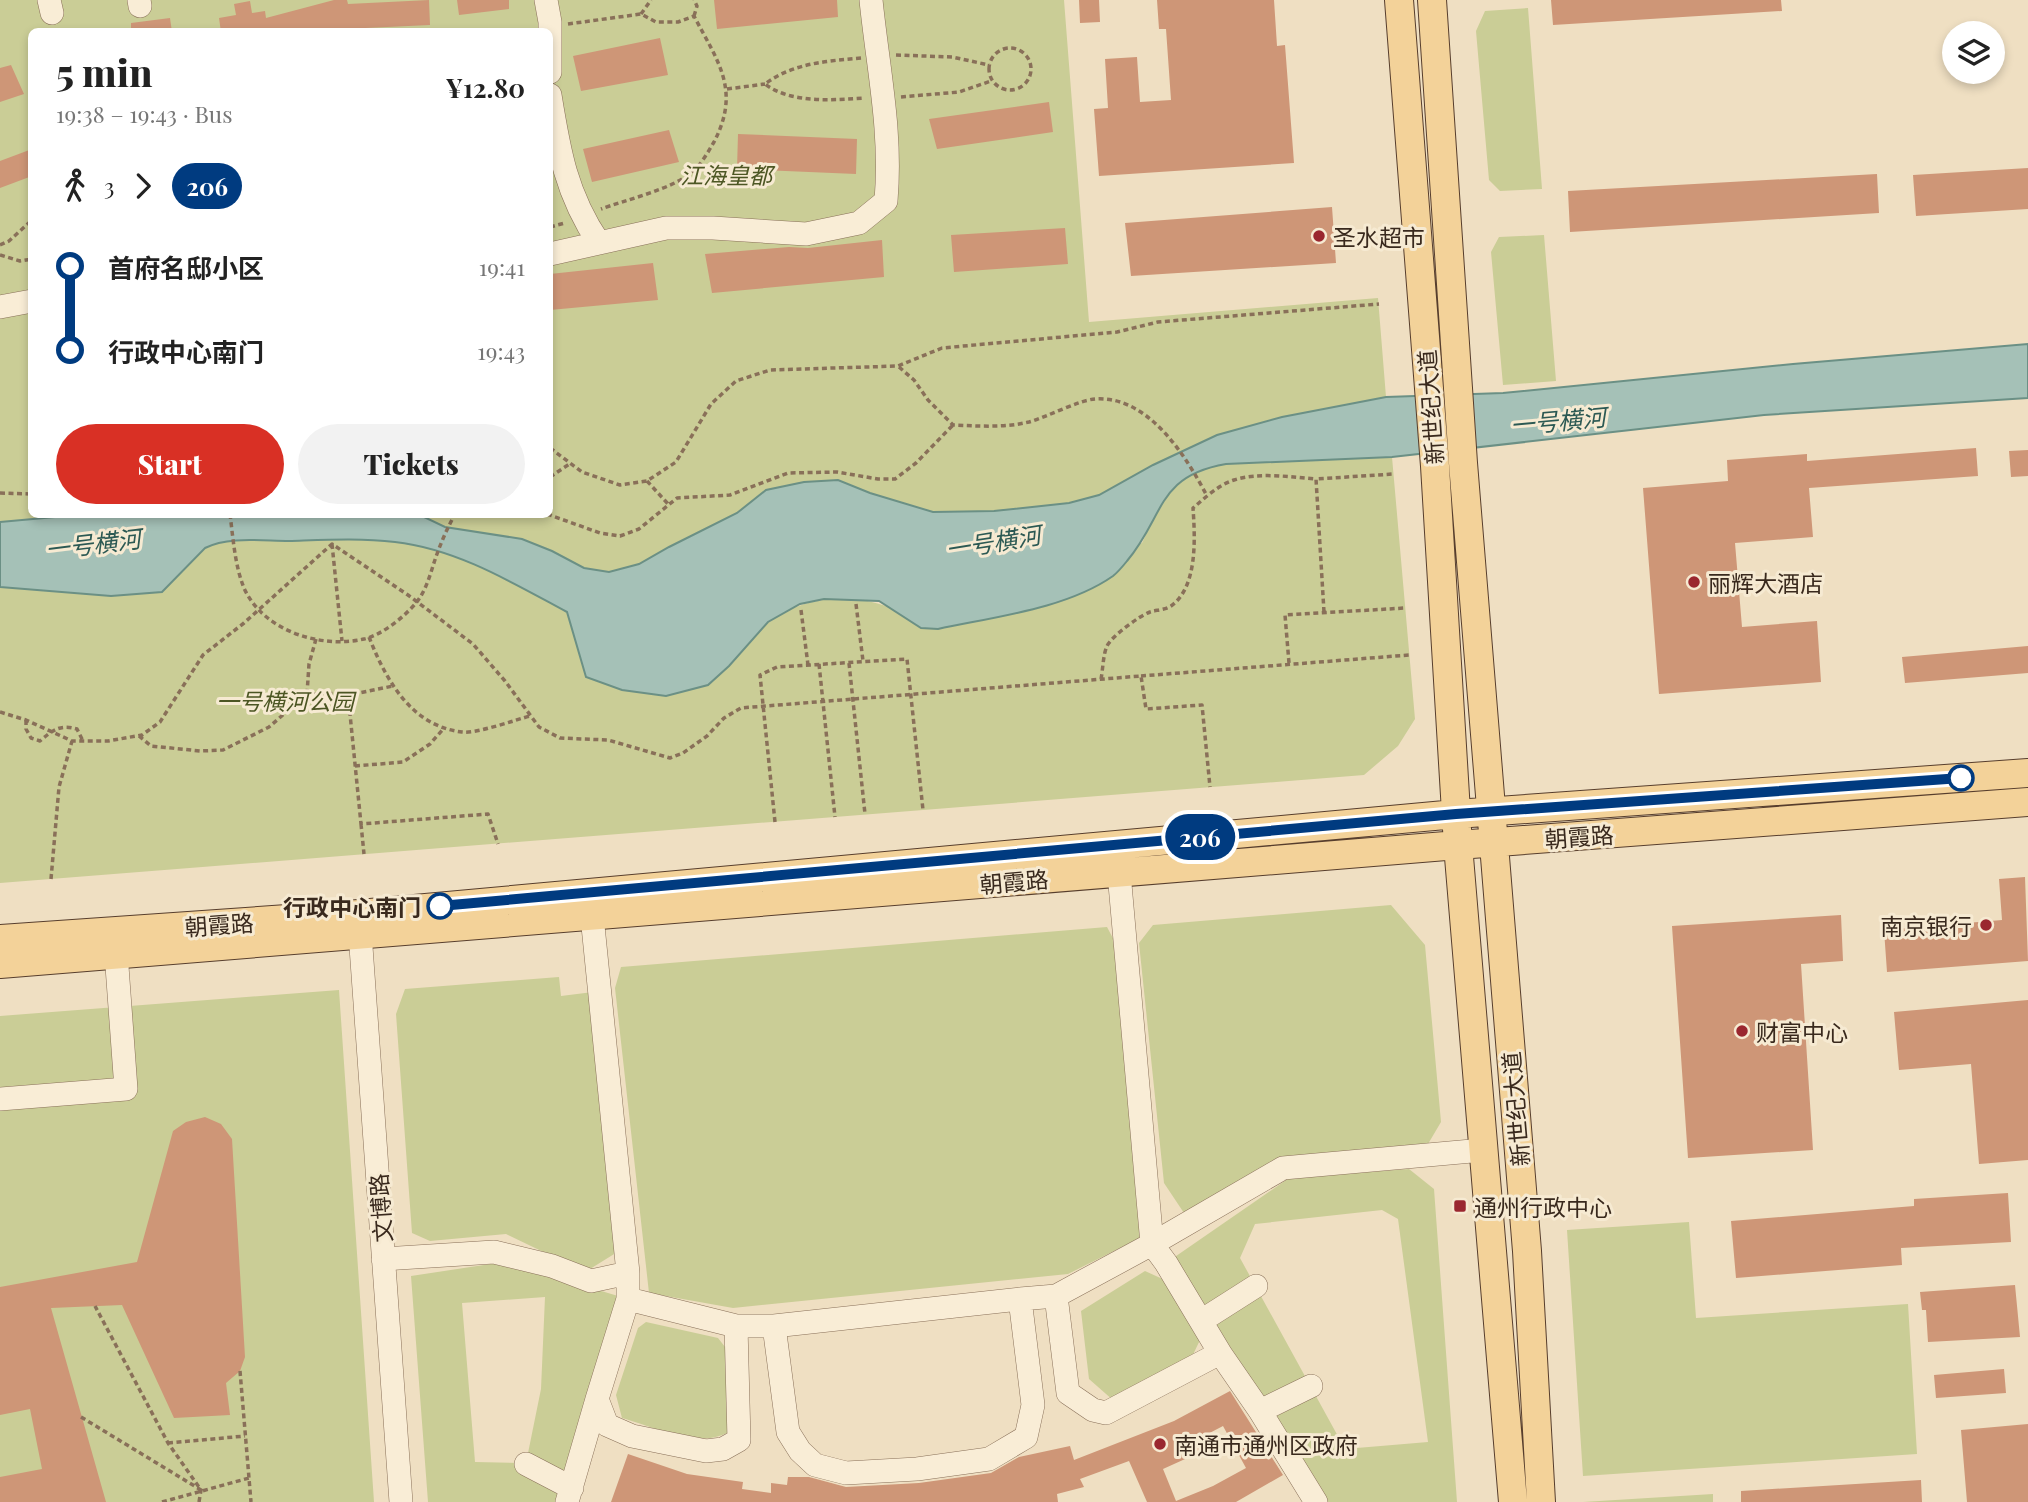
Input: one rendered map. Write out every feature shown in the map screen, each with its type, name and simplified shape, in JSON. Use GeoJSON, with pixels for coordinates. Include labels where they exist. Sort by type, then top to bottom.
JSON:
{"type":"FeatureCollection","features":[{"type":"Feature","properties":{"kind":"main road","name":"新世纪大道"},"geometry":{"type":"LineString","coordinates":[[1399,0],[1435,466],[1458,845],[1513,1502]]}},
{"type":"Feature","properties":{"kind":"main road","name":"新世纪大道"},"geometry":{"type":"LineString","coordinates":[[1432,0],[1457,384],[1527,1251],[1541,1502]]}},
{"type":"Feature","properties":{"kind":"main road","name":"朝霞路"},"geometry":{"type":"LineString","coordinates":[[0,964],[1456,814],[2028,773]]}},
{"type":"Feature","properties":{"kind":"main road","name":"朝霞路"},"geometry":{"type":"LineString","coordinates":[[0,939],[114,932],[592,916],[1493,842],[2028,802]]}},
{"type":"Feature","properties":{"kind":"street"},"geometry":{"type":"LineString","coordinates":[[546,0],[550,28]]}},
{"type":"Feature","properties":{"kind":"street"},"geometry":{"type":"LineString","coordinates":[[553,253],[666,229],[713,228],[806,234],[859,223],[886,201],[889,164],[886,110],[872,0]]}},
{"type":"Feature","properties":{"kind":"street"},"geometry":{"type":"LineString","coordinates":[[553,112],[561,158],[581,217],[599,243]]}},
{"type":"Feature","properties":{"kind":"street"},"geometry":{"type":"LineString","coordinates":[[0,307],[28,302]]}},
{"type":"Feature","properties":{"kind":"street"},"geometry":{"type":"LineString","coordinates":[[1119,873],[1152,1244],[1316,1502]]}},
{"type":"Feature","properties":{"kind":"street"},"geometry":{"type":"LineString","coordinates":[[526,1464],[570,1495],[628,1299],[628,1272],[592,916]]}},
{"type":"Feature","properties":{"kind":"street","name":"文博路"},"geometry":{"type":"LineString","coordinates":[[359,925],[401,1502]]}},
{"type":"Feature","properties":{"kind":"street"},"geometry":{"type":"LineString","coordinates":[[0,1099],[126,1089],[114,932]]}},
{"type":"Feature","properties":{"kind":"street"},"geometry":{"type":"LineString","coordinates":[[628,1299],[736,1326],[774,1326],[1056,1296],[1283,1168],[1483,1150]]}},
{"type":"Feature","properties":{"kind":"street"},"geometry":{"type":"LineString","coordinates":[[383,1259],[494,1252],[552,1266],[592,1281],[628,1272]]}},
{"type":"Feature","properties":{"kind":"street"},"geometry":{"type":"LineString","coordinates":[[1201,1321],[1256,1286]]}},
{"type":"Feature","properties":{"kind":"street"},"geometry":{"type":"LineString","coordinates":[[1056,1296],[1068,1393],[1093,1410],[1106,1413],[1220,1353]]}},
{"type":"Feature","properties":{"kind":"street"},"geometry":{"type":"LineString","coordinates":[[774,1326],[788,1432],[800,1451],[815,1465],[846,1472],[917,1469],[989,1459],[1026,1437],[1033,1405],[1020,1300]]}},
{"type":"Feature","properties":{"kind":"street"},"geometry":{"type":"LineString","coordinates":[[597,1399],[607,1425],[632,1436],[706,1451],[731,1445],[739,1440],[736,1326]]}},
{"type":"Feature","properties":{"kind":"street"},"geometry":{"type":"LineString","coordinates":[[1260,1412],[1311,1386]]}},
{"type":"Feature","properties":{"kind":"path"},"geometry":{"type":"LineString","coordinates":[[641,14],[651,0]]}},
{"type":"Feature","properties":{"kind":"path"},"geometry":{"type":"LineString","coordinates":[[553,29],[641,14],[656,22],[678,22],[694,16],[698,6],[694,0]]}},
{"type":"Feature","properties":{"kind":"path"},"geometry":{"type":"LineString","coordinates":[[553,225],[659,189],[691,173],[708,151],[718,134],[727,107],[727,89],[722,70],[694,16]]}},
{"type":"Feature","properties":{"kind":"path"},"geometry":{"type":"LineString","coordinates":[[1010,48],[1024,53],[1031,65],[1031,73],[1024,85],[1017,89],[1003,90],[991,81],[989,65],[996,52],[1010,48]]}},
{"type":"Feature","properties":{"kind":"path"},"geometry":{"type":"LineString","coordinates":[[727,89],[765,84]]}},
{"type":"Feature","properties":{"kind":"path"},"geometry":{"type":"LineString","coordinates":[[0,245],[9,241],[28,224]]}},
{"type":"Feature","properties":{"kind":"path"},"geometry":{"type":"LineString","coordinates":[[0,255],[20,261],[28,260]]}},
{"type":"Feature","properties":{"kind":"path"},"geometry":{"type":"LineString","coordinates":[[553,450],[582,472],[620,485],[647,481],[676,462],[712,404],[736,381],[771,370],[898,366],[942,348],[1117,332],[1158,322],[1379,304]]}},
{"type":"Feature","properties":{"kind":"path"},"geometry":{"type":"LineString","coordinates":[[898,366],[914,380],[928,401],[953,425],[989,427],[1027,422],[1094,399],[1120,401],[1164,430],[1207,496]]}},
{"type":"Feature","properties":{"kind":"path"},"geometry":{"type":"LineString","coordinates":[[553,516],[600,533],[620,536],[639,529],[677,498],[730,495],[788,473],[837,472],[895,479],[916,463],[953,425]]}},
{"type":"Feature","properties":{"kind":"path"},"geometry":{"type":"LineString","coordinates":[[553,475],[570,463]]}},
{"type":"Feature","properties":{"kind":"path"},"geometry":{"type":"LineString","coordinates":[[1101,679],[1107,646],[1120,632],[1147,613],[1170,607],[1181,595],[1192,567],[1195,538],[1193,508],[1207,496],[1234,480],[1278,475],[1316,479],[1392,474]]}},
{"type":"Feature","properties":{"kind":"path"},"geometry":{"type":"LineString","coordinates":[[1316,479],[1324,612]]}},
{"type":"Feature","properties":{"kind":"path"},"geometry":{"type":"LineString","coordinates":[[647,481],[669,505]]}},
{"type":"Feature","properties":{"kind":"path"},"geometry":{"type":"LineString","coordinates":[[0,493],[28,494]]}},
{"type":"Feature","properties":{"kind":"path"},"geometry":{"type":"LineString","coordinates":[[231,518],[244,589],[260,609],[272,622],[301,637],[342,641],[369,637],[398,621],[417,602],[431,576],[436,555],[452,518]]}},
{"type":"Feature","properties":{"kind":"path"},"geometry":{"type":"LineString","coordinates":[[332,544],[417,602],[472,644],[505,681],[539,727],[560,738],[607,740],[670,758],[683,753],[707,736],[724,718],[741,708],[1409,655]]}},
{"type":"Feature","properties":{"kind":"path"},"geometry":{"type":"LineString","coordinates":[[0,712],[26,720],[72,741],[108,741],[138,735],[160,722],[203,655],[260,609],[332,544]]}},
{"type":"Feature","properties":{"kind":"path"},"geometry":{"type":"LineString","coordinates":[[332,544],[342,641]]}},
{"type":"Feature","properties":{"kind":"path"},"geometry":{"type":"LineString","coordinates":[[856,604],[863,661]]}},
{"type":"Feature","properties":{"kind":"path"},"geometry":{"type":"LineString","coordinates":[[1289,664],[1285,615],[1405,608]]}},
{"type":"Feature","properties":{"kind":"path"},"geometry":{"type":"LineString","coordinates":[[801,610],[808,665]]}},
{"type":"Feature","properties":{"kind":"path"},"geometry":{"type":"LineString","coordinates":[[369,637],[393,686],[423,718],[464,733],[530,716]]}},
{"type":"Feature","properties":{"kind":"path"},"geometry":{"type":"LineString","coordinates":[[307,694],[309,664],[316,639]]}},
{"type":"Feature","properties":{"kind":"path"},"geometry":{"type":"LineString","coordinates":[[775,822],[760,675],[777,667],[907,659],[923,810]]}},
{"type":"Feature","properties":{"kind":"path"},"geometry":{"type":"LineString","coordinates":[[849,662],[865,814]]}},
{"type":"Feature","properties":{"kind":"path"},"geometry":{"type":"LineString","coordinates":[[819,664],[835,817]]}},
{"type":"Feature","properties":{"kind":"path"},"geometry":{"type":"LineString","coordinates":[[1141,676],[1146,709],[1202,705],[1210,787]]}},
{"type":"Feature","properties":{"kind":"path"},"geometry":{"type":"LineString","coordinates":[[138,735],[151,746],[200,751],[223,750],[269,727],[307,694],[348,694],[393,686]]}},
{"type":"Feature","properties":{"kind":"path"},"geometry":{"type":"LineString","coordinates":[[348,694],[364,854]]}},
{"type":"Feature","properties":{"kind":"path"},"geometry":{"type":"LineString","coordinates":[[26,720],[26,729],[31,738],[40,741],[51,732],[66,726],[77,729],[83,741]]}},
{"type":"Feature","properties":{"kind":"path"},"geometry":{"type":"LineString","coordinates":[[355,766],[403,762],[430,744],[445,727]]}},
{"type":"Feature","properties":{"kind":"path"},"geometry":{"type":"LineString","coordinates":[[51,879],[59,787],[72,741]]}},
{"type":"Feature","properties":{"kind":"path"},"geometry":{"type":"LineString","coordinates":[[361,824],[488,814],[498,844]]}},
{"type":"Feature","properties":{"kind":"path"},"geometry":{"type":"LineString","coordinates":[[95,1306],[168,1443],[201,1490],[199,1502]]}},
{"type":"Feature","properties":{"kind":"path"},"geometry":{"type":"LineString","coordinates":[[240,1371],[251,1502]]}},
{"type":"Feature","properties":{"kind":"path"},"geometry":{"type":"LineString","coordinates":[[82,1417],[201,1490]]}},
{"type":"Feature","properties":{"kind":"path"},"geometry":{"type":"LineString","coordinates":[[168,1443],[245,1436]]}},
{"type":"Feature","properties":{"kind":"path"},"geometry":{"type":"LineString","coordinates":[[162,1502],[249,1478]]}},
{"type":"Feature","properties":{"kind":"green space","name":"江海皇都"},"geometry":{"type":"Polygon","coordinates":[[[0,0],[1064,0],[1089,322],[1378,298],[1386,397],[1282,417],[1174,455],[1099,495],[1069,503],[994,511],[933,512],[870,493],[838,480],[766,490],[737,513],[639,564],[609,572],[584,568],[552,551],[445,527],[426,518],[553,518],[553,28],[28,28],[28,518],[50,518],[0,522],[0,0]]]}},
{"type":"Feature","properties":{"kind":"green space"},"geometry":{"type":"Polygon","coordinates":[[[1528,8],[1542,189],[1500,191],[1489,180],[1476,31],[1485,11],[1528,8]]]}},
{"type":"Feature","properties":{"kind":"green space"},"geometry":{"type":"Polygon","coordinates":[[[1544,235],[1556,381],[1503,385],[1491,252],[1499,237],[1544,235]]]}},
{"type":"Feature","properties":{"kind":"green space","name":"一号横河公园"},"geometry":{"type":"Polygon","coordinates":[[[1392,457],[1415,719],[1398,746],[1364,775],[0,883],[0,587],[111,596],[161,592],[205,548],[214,544],[246,540],[395,542],[418,546],[462,560],[567,612],[586,677],[729,666],[768,622],[782,613],[814,601],[865,600],[897,611],[1142,543],[1172,490],[1181,481],[1208,468],[1226,464],[1392,457]]]}},
{"type":"Feature","properties":{"kind":"green space"},"geometry":{"type":"Polygon","coordinates":[[[1391,905],[1425,945],[1441,1122],[1428,1144],[1280,1157],[1184,1213],[1164,1183],[1139,943],[1153,925],[1391,905]]]}},
{"type":"Feature","properties":{"kind":"green space"},"geometry":{"type":"Polygon","coordinates":[[[1107,927],[1116,944],[1144,1236],[1068,1274],[733,1308],[649,1293],[615,988],[621,967],[1107,927]]]}},
{"type":"Feature","properties":{"kind":"green space"},"geometry":{"type":"Polygon","coordinates":[[[559,977],[561,996],[593,992],[619,1251],[590,1269],[558,1259],[506,1234],[430,1241],[412,1233],[396,1014],[405,989],[559,977]]]}},
{"type":"Feature","properties":{"kind":"green space"},"geometry":{"type":"Polygon","coordinates":[[[339,990],[374,1502],[0,1502],[0,1016],[339,990]]]}},
{"type":"Feature","properties":{"kind":"green space"},"geometry":{"type":"Polygon","coordinates":[[[1409,1169],[1434,1189],[1457,1502],[1315,1502],[1166,1263],[1289,1178],[1409,1169]],[[1382,1210],[1255,1224],[1240,1258],[1345,1449],[1428,1442],[1398,1219],[1382,1210]]]}},
{"type":"Feature","properties":{"kind":"green space"},"geometry":{"type":"Polygon","coordinates":[[[1689,1222],[1696,1318],[1908,1304],[1917,1454],[1583,1476],[1567,1230],[1689,1222]]]}},
{"type":"Feature","properties":{"kind":"green space"},"geometry":{"type":"Polygon","coordinates":[[[497,1263],[628,1299],[567,1502],[428,1502],[411,1276],[497,1263]],[[545,1297],[462,1303],[475,1462],[526,1463],[541,1389],[545,1297]]]}},
{"type":"Feature","properties":{"kind":"green space"},"geometry":{"type":"Polygon","coordinates":[[[1145,1271],[1167,1281],[1200,1340],[1189,1363],[1114,1401],[1089,1379],[1081,1311],[1145,1271]]]}},
{"type":"Feature","properties":{"kind":"green space"},"geometry":{"type":"Polygon","coordinates":[[[646,1322],[718,1338],[729,1352],[733,1429],[721,1436],[693,1438],[622,1418],[616,1395],[638,1328],[646,1322]]]}},
{"type":"Feature","properties":{"kind":"green space"},"geometry":{"type":"Polygon","coordinates":[[[1713,1494],[1713,1502],[1583,1502],[1713,1494]]]}},
{"type":"Feature","properties":{"kind":"water","name":"一号横河"},"geometry":{"type":"Polygon","coordinates":[[[2028,344],[2028,398],[1764,415],[1392,457],[1226,464],[1203,470],[1186,478],[1174,488],[1164,500],[1139,544],[1117,573],[1074,597],[1028,610],[938,629],[921,628],[879,601],[824,599],[800,604],[768,622],[729,666],[708,685],[666,696],[622,690],[586,677],[567,612],[462,560],[418,546],[395,542],[246,540],[214,544],[205,548],[162,592],[111,596],[0,587],[0,522],[44,518],[426,518],[445,527],[522,539],[584,568],[609,572],[639,564],[737,513],[766,490],[804,482],[838,480],[870,493],[933,512],[994,511],[1069,503],[1099,495],[1153,465],[1217,435],[1282,417],[1386,397],[1503,393],[2028,344]]]}},
{"type":"Feature","properties":{"kind":"building"},"geometry":{"type":"Polygon","coordinates":[[[334,0],[347,0],[348,4],[429,0],[430,25],[220,28],[219,18],[236,15],[234,4],[250,1],[252,13],[265,11],[266,18],[334,0]]]}},
{"type":"Feature","properties":{"kind":"building"},"geometry":{"type":"Polygon","coordinates":[[[457,0],[509,0],[509,9],[459,15],[457,0]]]}},
{"type":"Feature","properties":{"kind":"building"},"geometry":{"type":"Polygon","coordinates":[[[714,0],[837,0],[838,17],[717,29],[714,0]]]}},
{"type":"Feature","properties":{"kind":"building"},"geometry":{"type":"Polygon","coordinates":[[[1079,0],[1099,0],[1100,22],[1080,23],[1079,0]]]}},
{"type":"Feature","properties":{"kind":"building"},"geometry":{"type":"Polygon","coordinates":[[[1157,0],[1274,0],[1277,46],[1285,45],[1294,163],[1099,176],[1094,109],[1108,108],[1105,59],[1137,57],[1140,102],[1171,100],[1166,29],[1159,29],[1157,0]]]}},
{"type":"Feature","properties":{"kind":"building"},"geometry":{"type":"Polygon","coordinates":[[[1551,0],[1781,0],[1782,11],[1553,25],[1551,0]]]}},
{"type":"Feature","properties":{"kind":"building"},"geometry":{"type":"Polygon","coordinates":[[[170,18],[171,28],[131,28],[131,23],[170,18]]]}},
{"type":"Feature","properties":{"kind":"building"},"geometry":{"type":"Polygon","coordinates":[[[660,38],[668,75],[581,91],[573,56],[660,38]]]}},
{"type":"Feature","properties":{"kind":"building"},"geometry":{"type":"Polygon","coordinates":[[[11,65],[24,94],[0,102],[0,68],[11,65]]]}},
{"type":"Feature","properties":{"kind":"building"},"geometry":{"type":"Polygon","coordinates":[[[1049,102],[1053,132],[937,149],[929,119],[1049,102]]]}},
{"type":"Feature","properties":{"kind":"building"},"geometry":{"type":"Polygon","coordinates":[[[669,130],[679,162],[592,182],[583,149],[669,130]]]}},
{"type":"Feature","properties":{"kind":"building"},"geometry":{"type":"Polygon","coordinates":[[[738,134],[857,139],[856,174],[737,169],[738,134]]]}},
{"type":"Feature","properties":{"kind":"building"},"geometry":{"type":"Polygon","coordinates":[[[28,150],[28,178],[0,188],[0,161],[28,150]]]}},
{"type":"Feature","properties":{"kind":"building"},"geometry":{"type":"Polygon","coordinates":[[[2028,168],[2028,209],[1916,216],[1913,175],[2028,168]]]}},
{"type":"Feature","properties":{"kind":"building"},"geometry":{"type":"Polygon","coordinates":[[[1877,174],[1879,213],[1570,232],[1568,191],[1877,174]]]}},
{"type":"Feature","properties":{"kind":"building"},"geometry":{"type":"Polygon","coordinates":[[[1332,207],[1336,263],[1131,276],[1125,223],[1332,207]]]}},
{"type":"Feature","properties":{"kind":"building"},"geometry":{"type":"Polygon","coordinates":[[[1065,228],[1068,264],[954,272],[951,235],[1065,228]]]}},
{"type":"Feature","properties":{"kind":"building"},"geometry":{"type":"Polygon","coordinates":[[[882,240],[884,277],[712,293],[705,254],[789,247],[808,248],[882,240]]]}},
{"type":"Feature","properties":{"kind":"building"},"geometry":{"type":"Polygon","coordinates":[[[653,263],[658,300],[553,310],[553,274],[653,263]]]}},
{"type":"Feature","properties":{"kind":"building","name":"丽辉大酒店"},"geometry":{"type":"Polygon","coordinates":[[[1976,448],[1978,476],[1809,488],[1813,537],[1735,543],[1742,627],[1817,621],[1821,682],[1659,694],[1643,488],[1728,481],[1727,460],[1807,454],[1807,461],[1976,448]]]}},
{"type":"Feature","properties":{"kind":"building"},"geometry":{"type":"Polygon","coordinates":[[[2028,450],[2028,476],[2011,477],[2009,451],[2028,450]]]}},
{"type":"Feature","properties":{"kind":"building"},"geometry":{"type":"Polygon","coordinates":[[[2028,646],[2028,673],[1905,683],[1902,657],[2028,646]]]}},
{"type":"Feature","properties":{"kind":"building","name":"南京银行"},"geometry":{"type":"Polygon","coordinates":[[[2025,877],[2028,961],[1887,972],[1884,930],[2002,920],[1999,879],[2025,877]]]}},
{"type":"Feature","properties":{"kind":"building"},"geometry":{"type":"Polygon","coordinates":[[[1841,915],[1843,961],[1801,964],[1813,1150],[1688,1158],[1672,926],[1841,915]]]}},
{"type":"Feature","properties":{"kind":"building"},"geometry":{"type":"Polygon","coordinates":[[[2028,1000],[2028,1160],[1979,1164],[1971,1064],[1899,1070],[1894,1012],[2028,1000]]]}},
{"type":"Feature","properties":{"kind":"building"},"geometry":{"type":"Polygon","coordinates":[[[205,1117],[221,1124],[232,1139],[245,1357],[240,1371],[226,1383],[230,1415],[174,1418],[122,1305],[51,1308],[106,1502],[0,1502],[0,1477],[42,1469],[30,1409],[0,1415],[0,1287],[137,1262],[173,1131],[186,1122],[205,1117]]]}},
{"type":"Feature","properties":{"kind":"building"},"geometry":{"type":"Polygon","coordinates":[[[2008,1193],[2011,1242],[1901,1248],[1902,1265],[1736,1278],[1731,1221],[1914,1206],[1914,1199],[2008,1193]]]}},
{"type":"Feature","properties":{"kind":"building"},"geometry":{"type":"Polygon","coordinates":[[[2015,1285],[2020,1337],[1928,1342],[1926,1310],[1922,1310],[1920,1292],[2015,1285]]]}},
{"type":"Feature","properties":{"kind":"building"},"geometry":{"type":"Polygon","coordinates":[[[2004,1369],[2006,1393],[1936,1398],[1934,1375],[2004,1369]]]}},
{"type":"Feature","properties":{"kind":"building","name":"南通市通州区政府"},"geometry":{"type":"Polygon","coordinates":[[[1230,1391],[1283,1475],[1236,1502],[1147,1502],[1129,1461],[1080,1479],[1084,1487],[1057,1494],[1058,1502],[611,1502],[628,1454],[687,1474],[743,1482],[742,1489],[771,1493],[771,1483],[787,1485],[788,1477],[809,1477],[846,1487],[919,1483],[991,1473],[1019,1457],[1070,1446],[1074,1460],[1174,1421],[1230,1391]],[[1223,1426],[1200,1438],[1205,1450],[1163,1469],[1176,1501],[1213,1486],[1246,1468],[1223,1426]]]}},
{"type":"Feature","properties":{"kind":"building"},"geometry":{"type":"Polygon","coordinates":[[[2028,1424],[2028,1502],[1967,1502],[1961,1430],[2028,1424]]]}},
{"type":"Feature","properties":{"kind":"building"},"geometry":{"type":"Polygon","coordinates":[[[1921,1480],[1922,1502],[1741,1502],[1741,1491],[1921,1480]]]}},
{"type":"Feature","properties":{"kind":"bus line","name":"206"},"geometry":{"type":"LineString","coordinates":[[440,906],[1456,814],[1961,778]]}},
{"type":"Feature","properties":{"kind":"place","name":"圣水超市"},"geometry":{"type":"Point","coordinates":[1319,236]}},
{"type":"Feature","properties":{"kind":"place","name":"丽辉大酒店"},"geometry":{"type":"Point","coordinates":[1694,582]}},
{"type":"Feature","properties":{"kind":"place","name":"行政中心南门"},"geometry":{"type":"Point","coordinates":[440,906]}},
{"type":"Feature","properties":{"kind":"place","name":"南京银行"},"geometry":{"type":"Point","coordinates":[1986,925]}},
{"type":"Feature","properties":{"kind":"place","name":"财富中心"},"geometry":{"type":"Point","coordinates":[1742,1031]}},
{"type":"Feature","properties":{"kind":"place","name":"通州行政中心"},"geometry":{"type":"Point","coordinates":[1460,1206]}},
{"type":"Feature","properties":{"kind":"place","name":"南通市通州区政府"},"geometry":{"type":"Point","coordinates":[1160,1444]}}]}
